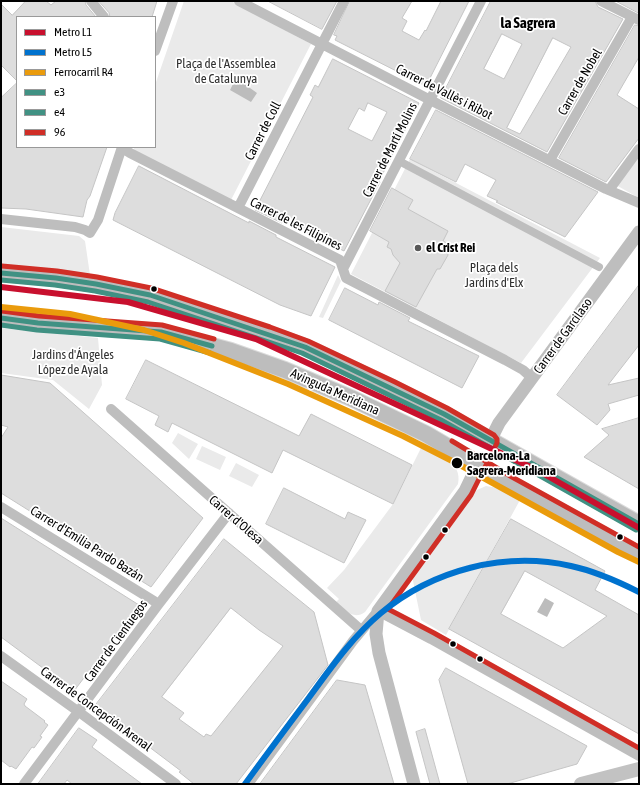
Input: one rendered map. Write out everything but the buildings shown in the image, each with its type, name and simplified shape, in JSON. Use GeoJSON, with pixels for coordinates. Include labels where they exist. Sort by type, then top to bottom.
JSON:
{"type":"FeatureCollection","features":[{"type":"Feature","properties":{"kind":"main road","name":"Avinguda Meridiana"},"geometry":{"type":"LineString","coordinates":[[1,273],[56,278],[96,284],[150,295],[305,347],[444,414],[639,524]]}},
{"type":"Feature","properties":{"kind":"main road","name":"Avinguda Meridiana"},"geometry":{"type":"LineString","coordinates":[[1,318],[38,323],[162,332],[231,351],[285,370],[351,398],[426,434],[509,483],[639,554]]}},
{"type":"Feature","properties":{"kind":"main road"},"geometry":{"type":"LineString","coordinates":[[478,464],[490,441]]}},
{"type":"Feature","properties":{"kind":"main road"},"geometry":{"type":"LineString","coordinates":[[581,784],[639,769]]}},
{"type":"Feature","properties":{"kind":"street"},"geometry":{"type":"LineString","coordinates":[[91,1],[103,16]]}},
{"type":"Feature","properties":{"kind":"street"},"geometry":{"type":"LineString","coordinates":[[156,48],[172,1]]}},
{"type":"Feature","properties":{"kind":"street","name":"Carrer de Vallès i Ribot"},"geometry":{"type":"LineString","coordinates":[[239,1],[430,100],[609,190],[639,203]]}},
{"type":"Feature","properties":{"kind":"street","name":"Carrer de Coll"},"geometry":{"type":"LineString","coordinates":[[238,208],[344,1]]}},
{"type":"Feature","properties":{"kind":"street","name":"Carrer de Martí Molins"},"geometry":{"type":"LineString","coordinates":[[344,267],[481,1]]}},
{"type":"Feature","properties":{"kind":"street"},"geometry":{"type":"LineString","coordinates":[[602,1],[636,18]]}},
{"type":"Feature","properties":{"kind":"street","name":"Carrer de Nobel"},"geometry":{"type":"LineString","coordinates":[[550,160],[636,18]]}},
{"type":"Feature","properties":{"kind":"street"},"geometry":{"type":"LineString","coordinates":[[1,219],[75,227],[90,233],[98,220],[122,148]]}},
{"type":"Feature","properties":{"kind":"street","name":"Carrer de les Filipines"},"geometry":{"type":"LineString","coordinates":[[123,148],[130,153],[340,260],[344,267],[346,278],[505,360],[523,370],[532,378]]}},
{"type":"Feature","properties":{"kind":"street"},"geometry":{"type":"LineString","coordinates":[[609,190],[639,148]]}},
{"type":"Feature","properties":{"kind":"street"},"geometry":{"type":"LineString","coordinates":[[399,161],[599,267]]}},
{"type":"Feature","properties":{"kind":"street","name":"Carrer de Garcilaso"},"geometry":{"type":"LineString","coordinates":[[490,441],[499,423],[638,236]]}},
{"type":"Feature","properties":{"kind":"street","name":"Carrer d'Olesa"},"geometry":{"type":"LineString","coordinates":[[111,409],[361,630]]}},
{"type":"Feature","properties":{"kind":"street"},"geometry":{"type":"LineString","coordinates":[[248,784],[361,630],[378,611],[465,491],[478,464]]}},
{"type":"Feature","properties":{"kind":"street","name":"Carrer d'Emilia Pardo Bazán"},"geometry":{"type":"LineString","coordinates":[[1,507],[154,601],[158,605]]}},
{"type":"Feature","properties":{"kind":"street","name":"Carrer de Cienfuegos"},"geometry":{"type":"LineString","coordinates":[[24,784],[229,513]]}},
{"type":"Feature","properties":{"kind":"street"},"geometry":{"type":"LineString","coordinates":[[378,611],[431,639],[639,756]]}},
{"type":"Feature","properties":{"kind":"street"},"geometry":{"type":"LineString","coordinates":[[378,611],[376,634],[379,653],[414,784]]}},
{"type":"Feature","properties":{"kind":"street","name":"Carrer de Concepción Arenal"},"geometry":{"type":"LineString","coordinates":[[1,656],[176,784]]}},
{"type":"Feature","properties":{"kind":"green space","name":"Plaça de l'Assemblea de Catalunya"},"geometry":{"type":"Polygon","coordinates":[[[184,1],[231,1],[311,44],[231,200],[135,151],[134,148],[156,148],[156,82],[184,1]]]}},
{"type":"Feature","properties":{"kind":"green space"},"geometry":{"type":"Polygon","coordinates":[[[639,153],[639,198],[616,185],[639,153]]]}},
{"type":"Feature","properties":{"kind":"green space","name":"Plaça dels Jardins d'Elx"},"geometry":{"type":"Polygon","coordinates":[[[410,159],[600,258],[521,363],[351,274],[410,159]]]}},
{"type":"Feature","properties":{"kind":"green space"},"geometry":{"type":"Polygon","coordinates":[[[1,227],[79,236],[85,241],[90,275],[87,277],[1,267],[1,227]]]}},
{"type":"Feature","properties":{"kind":"green space"},"geometry":{"type":"Polygon","coordinates":[[[338,275],[341,281],[323,318],[319,317],[338,275]]]}},
{"type":"Feature","properties":{"kind":"green space","name":"Jardins d'Ángeles López de Ayala"},"geometry":{"type":"Polygon","coordinates":[[[1,328],[98,338],[102,385],[89,409],[53,380],[1,373],[1,328]]]}},
{"type":"Feature","properties":{"kind":"green space"},"geometry":{"type":"Polygon","coordinates":[[[178,433],[198,444],[189,459],[172,443],[178,433]]]}},
{"type":"Feature","properties":{"kind":"green space"},"geometry":{"type":"Polygon","coordinates":[[[202,446],[226,457],[220,470],[196,459],[202,446]]]}},
{"type":"Feature","properties":{"kind":"green space"},"geometry":{"type":"Polygon","coordinates":[[[422,446],[442,456],[453,464],[459,476],[458,484],[365,612],[353,615],[336,602],[339,599],[327,588],[344,570],[393,504],[422,446]]]}},
{"type":"Feature","properties":{"kind":"green space"},"geometry":{"type":"Polygon","coordinates":[[[236,463],[259,475],[252,487],[229,476],[236,463]]]}},
{"type":"Feature","properties":{"kind":"green space"},"geometry":{"type":"Polygon","coordinates":[[[486,486],[498,488],[520,500],[446,635],[421,620],[412,576],[413,572],[471,495],[477,490],[486,486]]]}},
{"type":"Feature","properties":{"kind":"shaded area"},"geometry":{"type":"Polygon","coordinates":[[[236,78],[257,93],[251,102],[230,90],[236,78]]]}},
{"type":"Feature","properties":{"kind":"shaded area"},"geometry":{"type":"Polygon","coordinates":[[[545,598],[554,603],[547,617],[537,612],[545,598]]]}},
{"type":"Feature","properties":{"kind":"metro line","name":"L1"},"geometry":{"type":"LineString","coordinates":[[1,287],[128,302],[256,339],[537,470],[639,528]]}},
{"type":"Feature","properties":{"kind":"metro line","name":"L5"},"geometry":{"type":"LineString","coordinates":[[245,784],[333,665],[360,632],[370,622],[401,598],[423,585],[446,575],[470,568],[495,563],[520,561],[546,562],[580,568],[606,577],[639,592]]}},
{"type":"Feature","properties":{"kind":"rail line","name":"R4"},"geometry":{"type":"LineString","coordinates":[[1,307],[70,314],[144,330],[184,343],[288,384],[403,436],[460,465],[618,552],[639,562]]}},
{"type":"Feature","properties":{"kind":"transit line","name":"96"},"geometry":{"type":"LineString","coordinates":[[2,266],[57,271],[97,277],[151,288],[270,327],[308,341],[395,382],[447,408],[494,435],[497,439],[497,443],[471,495],[388,609],[434,633],[639,748]]}},
{"type":"Feature","properties":{"kind":"transit line","name":"e3"},"geometry":{"type":"LineString","coordinates":[[1,273],[56,278],[96,284],[150,295],[305,347],[444,414],[639,524]]}},
{"type":"Feature","properties":{"kind":"transit line","name":"e4"},"geometry":{"type":"LineString","coordinates":[[1,280],[55,285],[95,291],[148,302],[302,353],[441,420],[636,530]]}},
{"type":"Feature","properties":{"kind":"transit line","name":"96"},"geometry":{"type":"LineString","coordinates":[[2,311],[39,316],[162,325],[214,339]]}},
{"type":"Feature","properties":{"kind":"transit line","name":"e3"},"geometry":{"type":"LineString","coordinates":[[1,318],[38,323],[161,332],[212,346]]}},
{"type":"Feature","properties":{"kind":"transit line","name":"e4"},"geometry":{"type":"LineString","coordinates":[[1,325],[37,330],[160,339],[210,353]]}},
{"type":"Feature","properties":{"kind":"transit line","name":"96"},"geometry":{"type":"LineString","coordinates":[[452,441],[512,477],[639,547]]}},
{"type":"Feature","properties":{"kind":"place","name":"el Crist Rei"},"geometry":{"type":"Point","coordinates":[418,248]}},
{"type":"Feature","properties":{"kind":"place","name":"Barcelona-La Sagrera-Meridiana"},"geometry":{"type":"Point","coordinates":[457,463]}},
{"type":"Feature","properties":{"kind":"district","name":"la Sagrera"},"geometry":{"type":"Point","coordinates":[528,23]}}]}
